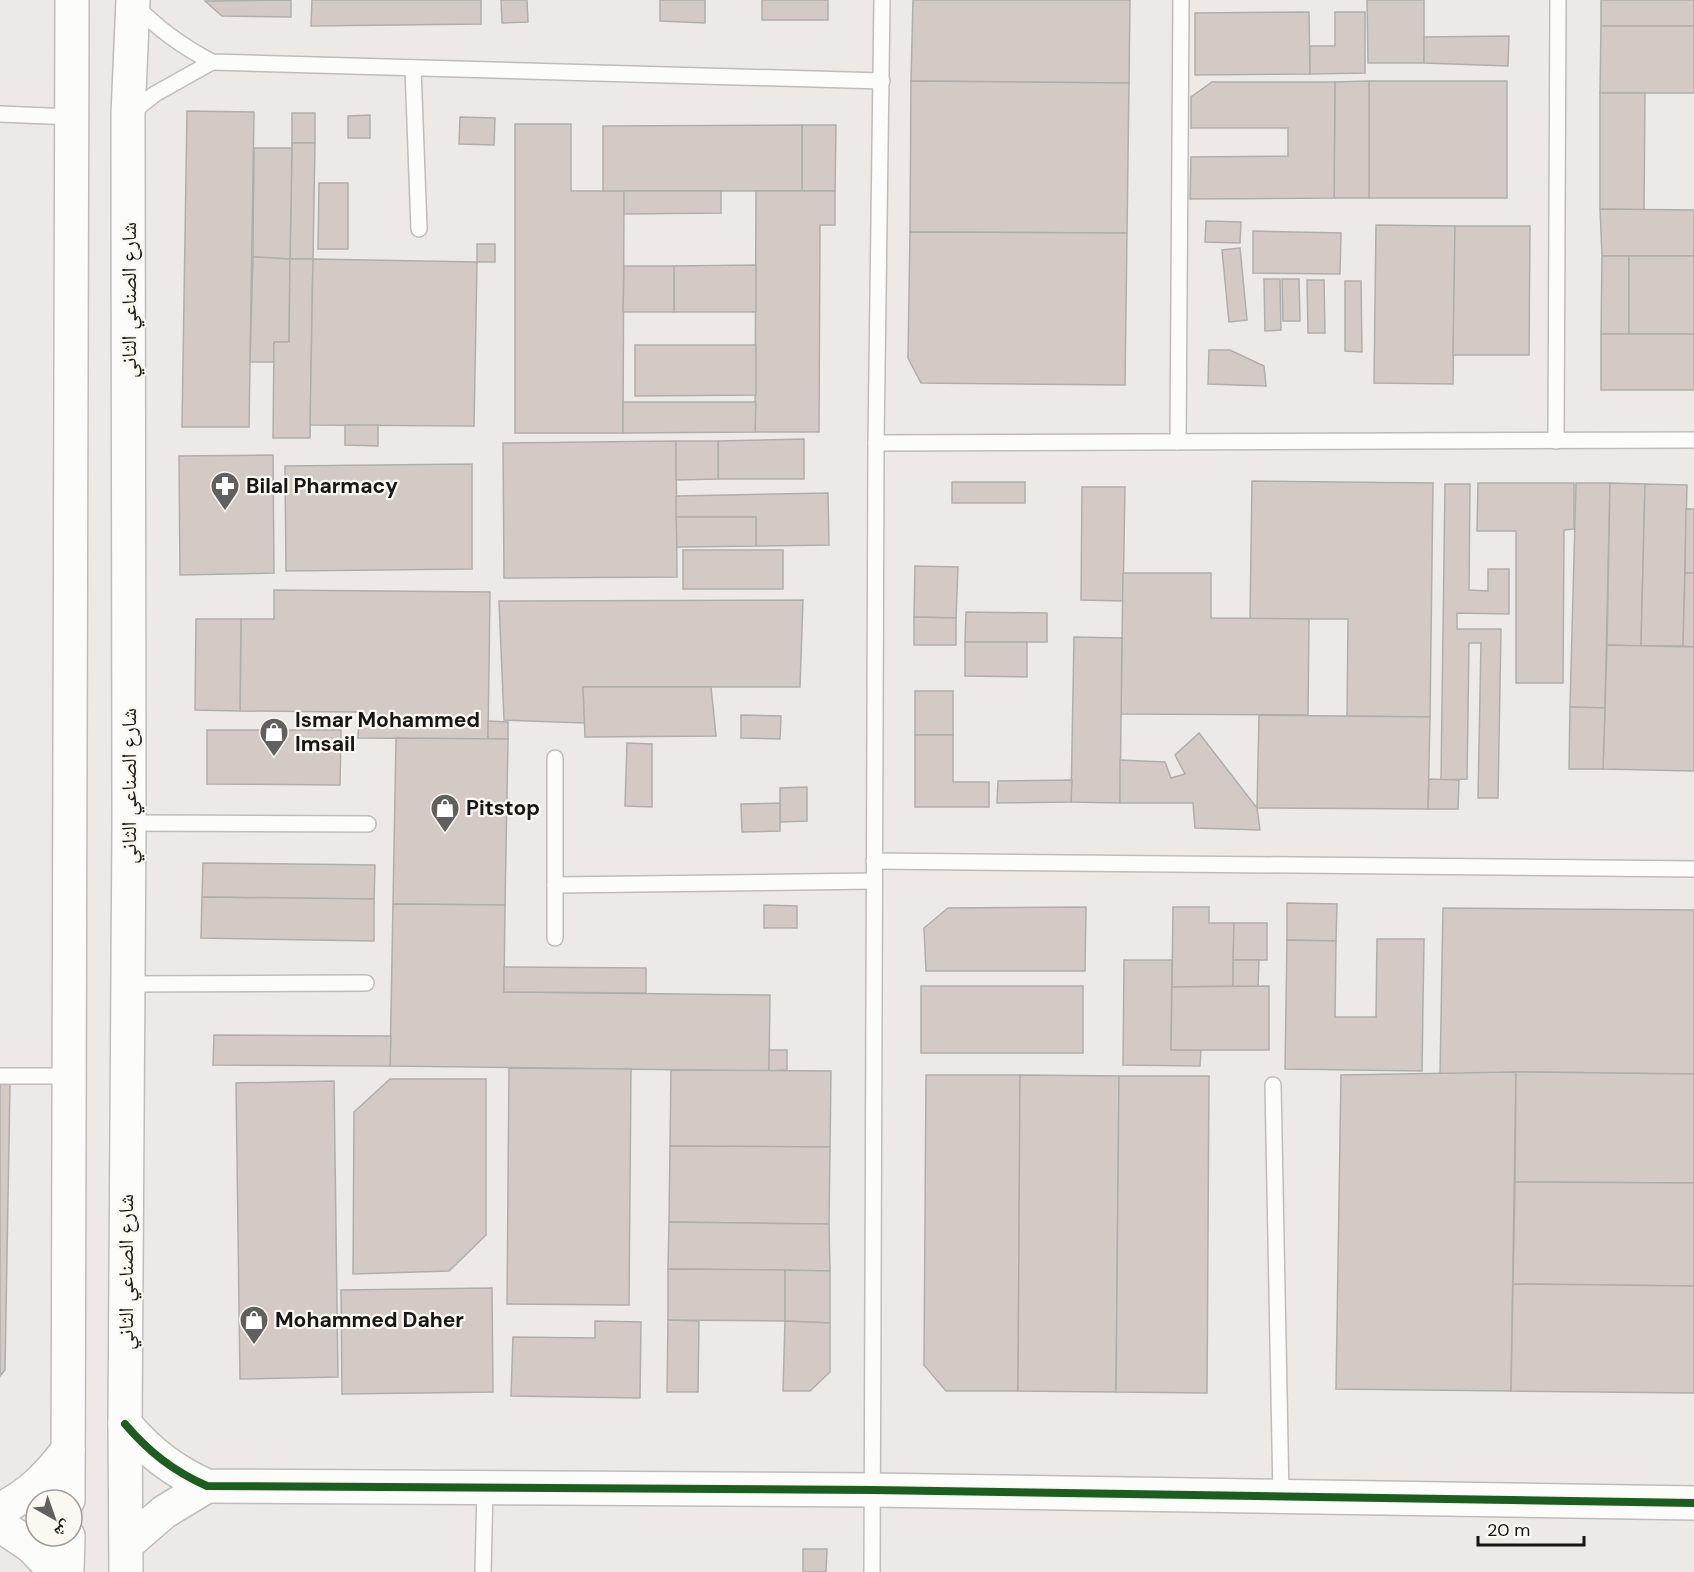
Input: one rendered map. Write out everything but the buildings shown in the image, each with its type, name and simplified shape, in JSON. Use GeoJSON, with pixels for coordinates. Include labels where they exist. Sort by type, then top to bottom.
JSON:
{"type":"FeatureCollection","features":[{"type":"Feature","properties":{"kind":"main road"},"geometry":{"type":"LineString","coordinates":[[68,1488],[72,0]]}},
{"type":"Feature","properties":{"kind":"main road","name":"شارع الصناعي الثاني"},"geometry":{"type":"LineString","coordinates":[[126,1558],[129,823],[128,115],[133,1]]}},
{"type":"Feature","properties":{"kind":"main road"},"geometry":{"type":"LineString","coordinates":[[125,1424],[161,1461],[207,1486],[873,1490],[1694,1503]]}},
{"type":"Feature","properties":{"kind":"main road"},"geometry":{"type":"LineString","coordinates":[[0,1509],[32,1490],[52,1472],[68,1450]]}},
{"type":"Feature","properties":{"kind":"main road"},"geometry":{"type":"LineString","coordinates":[[126,1558],[164,1512],[207,1486]]}},
{"type":"Feature","properties":{"kind":"main road"},"geometry":{"type":"LineString","coordinates":[[0,1525],[31,1546],[56,1572]]}},
{"type":"Feature","properties":{"kind":"main road"},"geometry":{"type":"LineString","coordinates":[[68,1548],[68,1572]]}},
{"type":"Feature","properties":{"kind":"lane"},"geometry":{"type":"LineString","coordinates":[[872,1572],[876,443],[882,0]]}},
{"type":"Feature","properties":{"kind":"lane"},"geometry":{"type":"LineString","coordinates":[[1178,442],[1181,0]]}},
{"type":"Feature","properties":{"kind":"lane"},"geometry":{"type":"LineString","coordinates":[[1556,441],[1558,0]]}},
{"type":"Feature","properties":{"kind":"lane"},"geometry":{"type":"LineString","coordinates":[[133,1],[156,26],[174,40],[212,62]]}},
{"type":"Feature","properties":{"kind":"lane"},"geometry":{"type":"LineString","coordinates":[[128,115],[154,94],[212,62],[882,81]]}},
{"type":"Feature","properties":{"kind":"lane"},"geometry":{"type":"LineString","coordinates":[[413,68],[418,229]]}},
{"type":"Feature","properties":{"kind":"lane"},"geometry":{"type":"LineString","coordinates":[[0,114],[72,117]]}},
{"type":"Feature","properties":{"kind":"lane"},"geometry":{"type":"LineString","coordinates":[[876,443],[1694,440]]}},
{"type":"Feature","properties":{"kind":"lane"},"geometry":{"type":"LineString","coordinates":[[555,759],[555,938]]}},
{"type":"Feature","properties":{"kind":"lane"},"geometry":{"type":"LineString","coordinates":[[129,823],[368,824]]}},
{"type":"Feature","properties":{"kind":"lane"},"geometry":{"type":"LineString","coordinates":[[874,861],[1694,869]]}},
{"type":"Feature","properties":{"kind":"lane"},"geometry":{"type":"LineString","coordinates":[[555,885],[874,881]]}},
{"type":"Feature","properties":{"kind":"lane"},"geometry":{"type":"LineString","coordinates":[[127,984],[366,983]]}},
{"type":"Feature","properties":{"kind":"lane"},"geometry":{"type":"LineString","coordinates":[[0,1076],[69,1076]]}},
{"type":"Feature","properties":{"kind":"lane"},"geometry":{"type":"LineString","coordinates":[[1273,1085],[1281,1497]]}},
{"type":"Feature","properties":{"kind":"lane"},"geometry":{"type":"LineString","coordinates":[[483,1572],[485,1488]]}},
{"type":"Feature","properties":{"kind":"cycle path"},"geometry":{"type":"LineString","coordinates":[[125,1424],[162,1460],[207,1486],[873,1490],[1694,1503]]}},
{"type":"Feature","properties":{"kind":"place","name":"Bilal Pharmacy"},"geometry":{"type":"Point","coordinates":[225,512]}},
{"type":"Feature","properties":{"kind":"place","name":"Ismar Mohammed Imsail"},"geometry":{"type":"Point","coordinates":[274,758]}},
{"type":"Feature","properties":{"kind":"place","name":"Pitstop"},"geometry":{"type":"Point","coordinates":[445,834]}},
{"type":"Feature","properties":{"kind":"place","name":"Mohammed Daher"},"geometry":{"type":"Point","coordinates":[254,1346]}}]}
